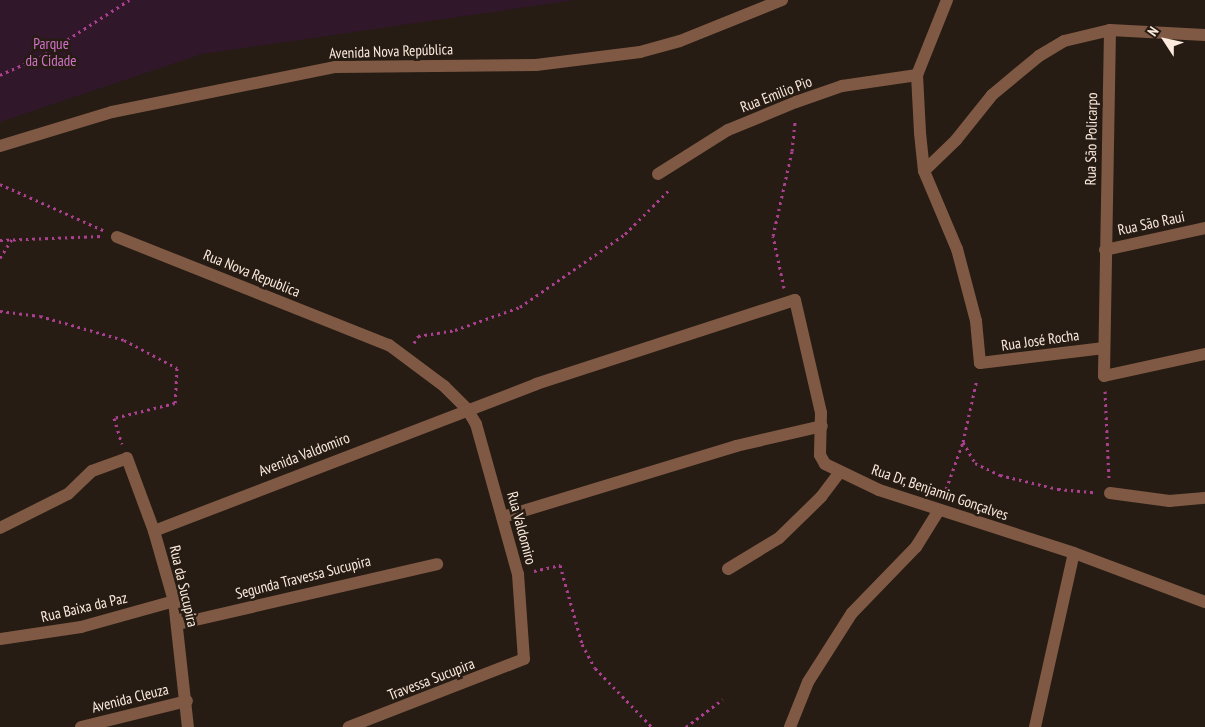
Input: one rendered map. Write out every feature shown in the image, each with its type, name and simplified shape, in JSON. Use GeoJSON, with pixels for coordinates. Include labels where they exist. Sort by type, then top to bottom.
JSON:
{"type":"FeatureCollection","features":[{"type":"Feature","properties":{"kind":"street","name":"Avenida Nova República"},"geometry":{"type":"LineString","coordinates":[[0,146],[112,112],[336,67],[536,65],[640,52],[680,41],[782,0]]}},
{"type":"Feature","properties":{"kind":"street"},"geometry":{"type":"LineString","coordinates":[[947,0],[917,75],[924,171],[959,258],[976,321],[980,363]]}},
{"type":"Feature","properties":{"kind":"street"},"geometry":{"type":"LineString","coordinates":[[924,171],[956,140],[992,95],[1039,56],[1064,41],[1110,30],[1205,35]]}},
{"type":"Feature","properties":{"kind":"street","name":"Rua São Policarpo"},"geometry":{"type":"LineString","coordinates":[[1104,376],[1110,30]]}},
{"type":"Feature","properties":{"kind":"street","name":"Rua Emilio Pio"},"geometry":{"type":"LineString","coordinates":[[658,174],[728,130],[796,102],[842,86],[917,75]]}},
{"type":"Feature","properties":{"kind":"street","name":"Rua São Raui"},"geometry":{"type":"LineString","coordinates":[[1105,250],[1205,228]]}},
{"type":"Feature","properties":{"kind":"street","name":"Rua Nova Republica"},"geometry":{"type":"LineString","coordinates":[[117,237],[365,335],[407,357],[444,386],[467,409]]}},
{"type":"Feature","properties":{"kind":"street","name":"Avenida Valdomiro"},"geometry":{"type":"LineString","coordinates":[[154,531],[467,409],[598,363],[791,302]]}},
{"type":"Feature","properties":{"kind":"street","name":"Rua Dr, Benjamin Gonçalves"},"geometry":{"type":"LineString","coordinates":[[791,302],[822,426],[820,455],[825,464],[878,490],[1074,553],[1205,602]]}},
{"type":"Feature","properties":{"kind":"street","name":"Rua José Rocha"},"geometry":{"type":"LineString","coordinates":[[980,363],[1104,348]]}},
{"type":"Feature","properties":{"kind":"street"},"geometry":{"type":"LineString","coordinates":[[1104,376],[1205,354]]}},
{"type":"Feature","properties":{"kind":"street","name":"Rua Valdomiro"},"geometry":{"type":"LineString","coordinates":[[467,409],[480,435],[518,574],[524,659]]}},
{"type":"Feature","properties":{"kind":"street"},"geometry":{"type":"LineString","coordinates":[[503,516],[736,446],[822,426]]}},
{"type":"Feature","properties":{"kind":"street"},"geometry":{"type":"LineString","coordinates":[[0,528],[68,494],[92,471],[127,458]]}},
{"type":"Feature","properties":{"kind":"street","name":"Rua da Sucupira"},"geometry":{"type":"LineString","coordinates":[[127,458],[154,531],[174,602],[187,701],[188,727]]}},
{"type":"Feature","properties":{"kind":"street"},"geometry":{"type":"LineString","coordinates":[[728,569],[779,538],[821,497],[840,472]]}},
{"type":"Feature","properties":{"kind":"street"},"geometry":{"type":"LineString","coordinates":[[1110,493],[1169,500],[1205,498]]}},
{"type":"Feature","properties":{"kind":"street"},"geometry":{"type":"LineString","coordinates":[[790,727],[808,682],[852,613],[916,547],[939,510]]}},
{"type":"Feature","properties":{"kind":"street"},"geometry":{"type":"LineString","coordinates":[[1035,727],[1074,553]]}},
{"type":"Feature","properties":{"kind":"street","name":"Segunda Travessa Sucupira"},"geometry":{"type":"LineString","coordinates":[[178,624],[437,564]]}},
{"type":"Feature","properties":{"kind":"street","name":"Rua Baixa da Paz"},"geometry":{"type":"LineString","coordinates":[[0,640],[82,627],[174,602]]}},
{"type":"Feature","properties":{"kind":"street","name":"Travessa Sucupira"},"geometry":{"type":"LineString","coordinates":[[350,727],[524,659]]}},
{"type":"Feature","properties":{"kind":"street","name":"Avenida Cleuza"},"geometry":{"type":"LineString","coordinates":[[81,727],[187,701]]}},
{"type":"Feature","properties":{"kind":"path"},"geometry":{"type":"LineString","coordinates":[[0,75],[40,57],[129,0]]}},
{"type":"Feature","properties":{"kind":"path"},"geometry":{"type":"LineString","coordinates":[[791,302],[773,236],[792,151],[796,102]]}},
{"type":"Feature","properties":{"kind":"path"},"geometry":{"type":"LineString","coordinates":[[0,184],[117,237]]}},
{"type":"Feature","properties":{"kind":"path"},"geometry":{"type":"LineString","coordinates":[[407,357],[418,336],[456,330],[497,318],[561,281],[625,234],[675,184]]}},
{"type":"Feature","properties":{"kind":"path"},"geometry":{"type":"LineString","coordinates":[[0,240],[12,238],[117,237]]}},
{"type":"Feature","properties":{"kind":"path"},"geometry":{"type":"LineString","coordinates":[[0,258],[12,238]]}},
{"type":"Feature","properties":{"kind":"path"},"geometry":{"type":"LineString","coordinates":[[0,311],[40,316],[124,340],[177,368],[175,403],[114,418],[127,458]]}},
{"type":"Feature","properties":{"kind":"path"},"geometry":{"type":"LineString","coordinates":[[939,510],[963,442],[980,363]]}},
{"type":"Feature","properties":{"kind":"path"},"geometry":{"type":"LineString","coordinates":[[963,442],[975,463],[1007,478],[1058,489],[1110,493],[1104,376]]}},
{"type":"Feature","properties":{"kind":"path"},"geometry":{"type":"LineString","coordinates":[[518,574],[560,564],[582,644],[594,668],[652,727]]}},
{"type":"Feature","properties":{"kind":"path"},"geometry":{"type":"LineString","coordinates":[[686,727],[723,699]]}},
{"type":"Feature","properties":{"kind":"green space","name":"Parque da Cidade"},"geometry":{"type":"Polygon","coordinates":[[[0,0],[575,0],[202,54],[0,122],[0,0]]]}}]}
